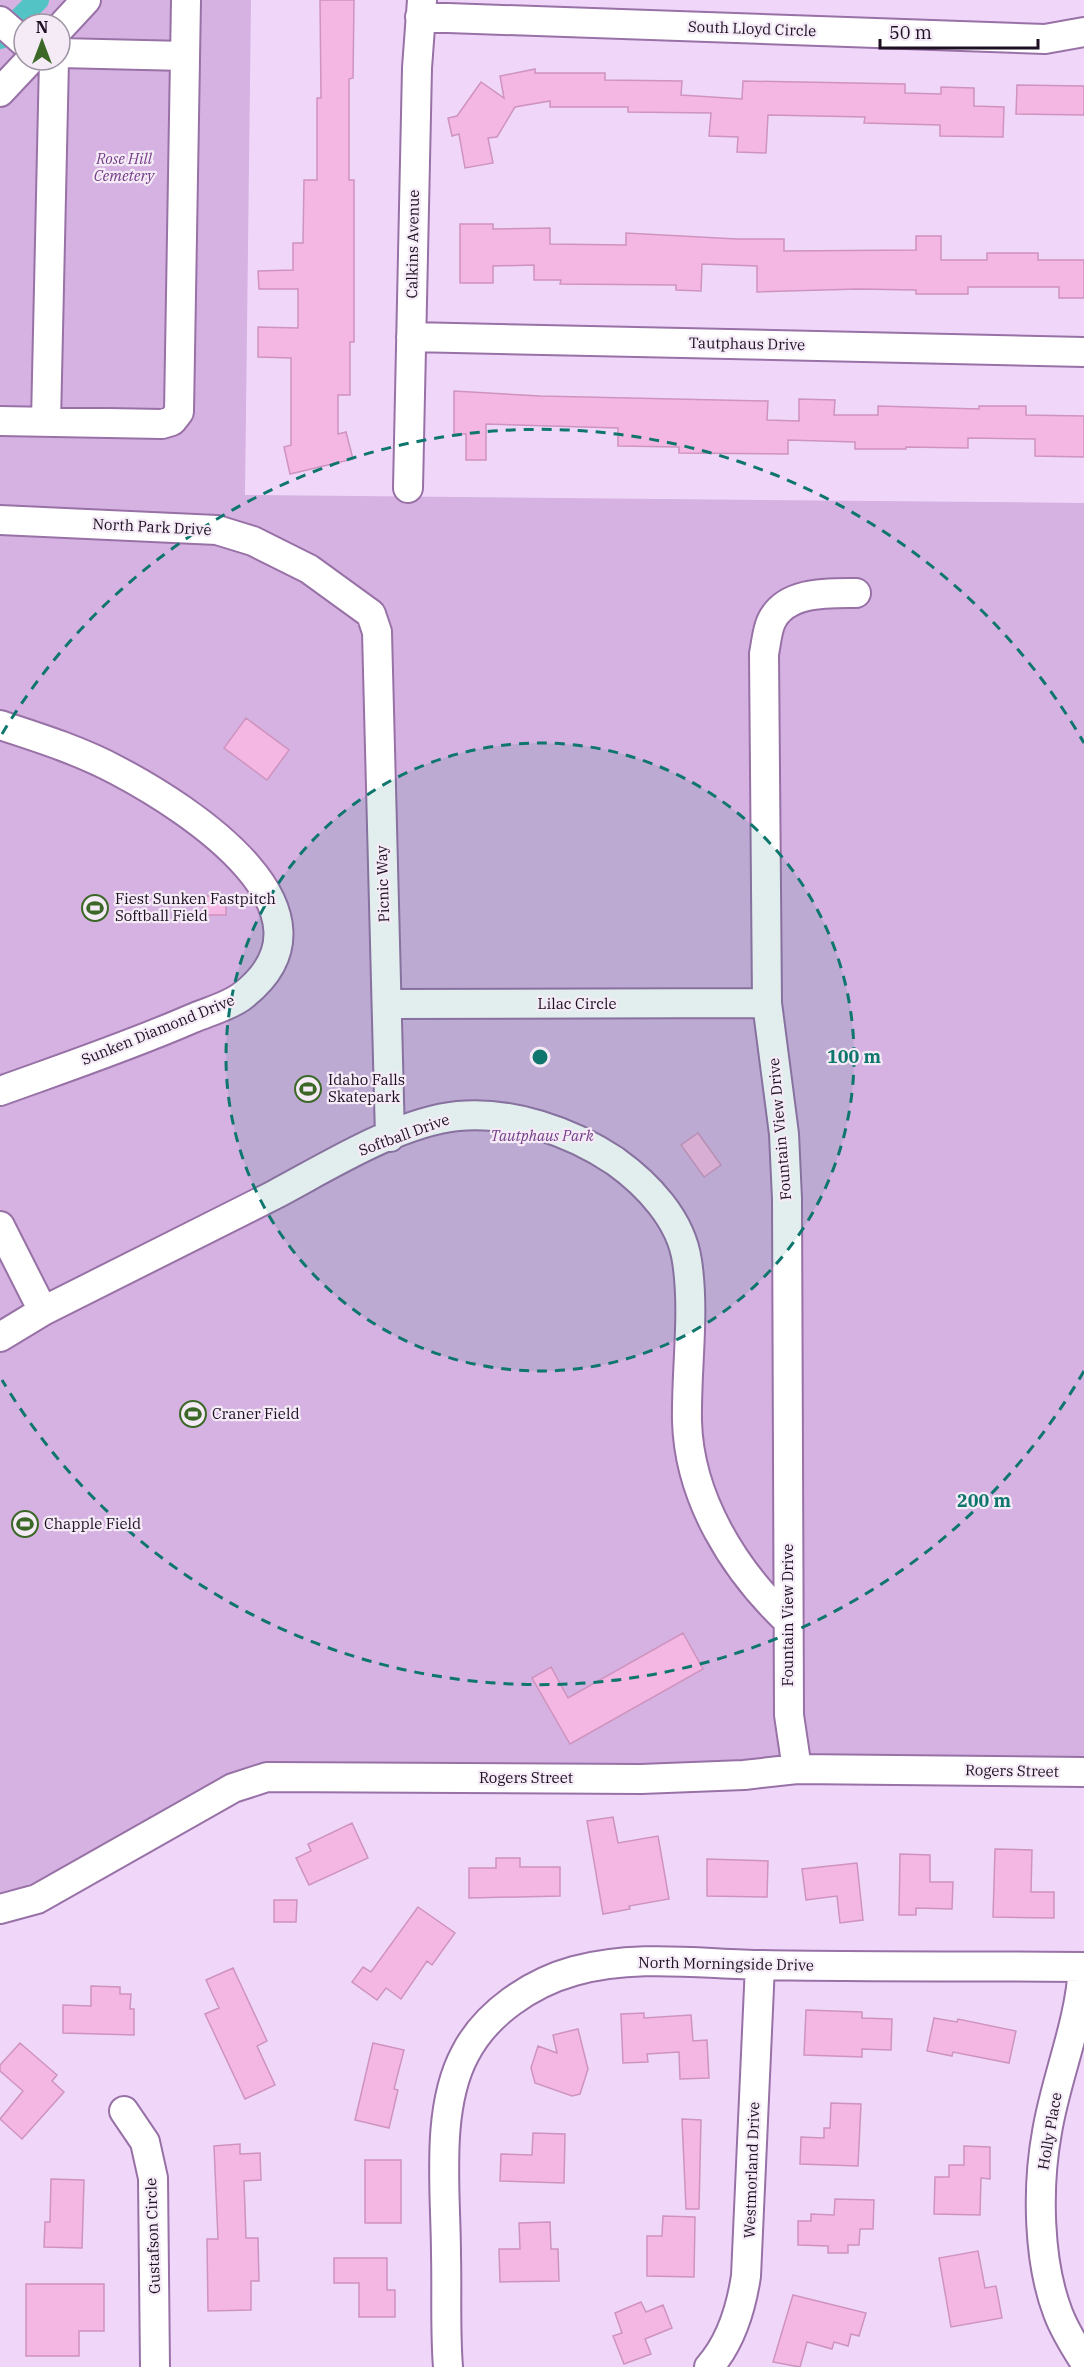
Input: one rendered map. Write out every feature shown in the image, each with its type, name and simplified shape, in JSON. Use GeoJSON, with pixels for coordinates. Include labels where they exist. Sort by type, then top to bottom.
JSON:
{"type":"FeatureCollection","features":[{"type":"Feature","properties":{"kind":"street"},"geometry":{"type":"LineString","coordinates":[[72,15],[86,0]]}},
{"type":"Feature","properties":{"kind":"street"},"geometry":{"type":"LineString","coordinates":[[0,421],[162,424],[172,421],[179,412],[186,0]]}},
{"type":"Feature","properties":{"kind":"street","name":"South Lloyd Circle"},"geometry":{"type":"LineString","coordinates":[[421,9],[1045,39],[1084,32]]}},
{"type":"Feature","properties":{"kind":"street","name":"Calkins Avenue"},"geometry":{"type":"LineString","coordinates":[[408,488],[421,9]]}},
{"type":"Feature","properties":{"kind":"street"},"geometry":{"type":"LineString","coordinates":[[72,53],[185,56]]}},
{"type":"Feature","properties":{"kind":"street"},"geometry":{"type":"LineString","coordinates":[[0,92],[12,57]]}},
{"type":"Feature","properties":{"kind":"street"},"geometry":{"type":"LineString","coordinates":[[46,422],[54,72]]}},
{"type":"Feature","properties":{"kind":"street","name":"Tautphaus Drive"},"geometry":{"type":"LineString","coordinates":[[411,337],[1084,352]]}},
{"type":"Feature","properties":{"kind":"street","name":"North Park Drive"},"geometry":{"type":"LineString","coordinates":[[0,520],[217,530],[253,541],[309,569],[371,614],[377,632]]}},
{"type":"Feature","properties":{"kind":"street","name":"Fountain View Drive"},"geometry":{"type":"LineString","coordinates":[[797,1769],[789,1715],[787,1199],[784,1134],[767,1004],[764,666],[771,621],[787,603],[819,593],[856,593]]}},
{"type":"Feature","properties":{"kind":"street","name":"Picnic Way"},"geometry":{"type":"LineString","coordinates":[[377,632],[390,1137]]}},
{"type":"Feature","properties":{"kind":"street","name":"Sunken Diamond Drive"},"geometry":{"type":"LineString","coordinates":[[0,725],[64,746],[118,771],[184,812],[228,846],[255,872],[270,896],[278,928],[274,956],[260,980],[239,998],[161,1032],[0,1091]]}},
{"type":"Feature","properties":{"kind":"street","name":"Lilac Circle"},"geometry":{"type":"LineString","coordinates":[[387,1004],[767,1004]]}},
{"type":"Feature","properties":{"kind":"street","name":"Softball Drive"},"geometry":{"type":"LineString","coordinates":[[0,1336],[43,1311],[390,1137],[454,1116],[485,1114],[514,1118],[551,1129],[607,1156],[632,1173],[655,1196],[682,1242],[687,1260],[687,1423],[697,1479],[717,1528],[740,1568],[760,1594],[788,1621]]}},
{"type":"Feature","properties":{"kind":"street"},"geometry":{"type":"LineString","coordinates":[[0,1226],[43,1311]]}},
{"type":"Feature","properties":{"kind":"street","name":"Rogers Street"},"geometry":{"type":"LineString","coordinates":[[0,1909],[37,1899],[233,1788],[267,1777],[641,1779],[744,1775],[797,1769],[1084,1772]]}},
{"type":"Feature","properties":{"kind":"street","name":"North Morningside Drive"},"geometry":{"type":"LineString","coordinates":[[448,2367],[445,2138],[451,2092],[465,2053],[498,2011],[541,1983],[574,1971],[615,1963],[663,1960],[760,1965],[1084,1967]]}},
{"type":"Feature","properties":{"kind":"street","name":"Westmorland Drive"},"geometry":{"type":"LineString","coordinates":[[709,2367],[730,2335],[742,2304],[746,2277],[760,1965]]}},
{"type":"Feature","properties":{"kind":"street","name":"Holly Place"},"geometry":{"type":"LineString","coordinates":[[1084,1967],[1082,1993],[1047,2132],[1041,2178],[1045,2265],[1058,2314],[1084,2361]]}},
{"type":"Feature","properties":{"kind":"street","name":"Gustafson Circle"},"geometry":{"type":"LineString","coordinates":[[124,2111],[145,2142],[153,2178],[155,2367]]}},
{"type":"Feature","properties":{"kind":"green space","name":"Tautphaus Park"},"geometry":{"type":"Polygon","coordinates":[[[0,0],[251,0],[245,495],[1084,503],[1084,1772],[267,1777],[0,1909],[0,0]]]}},
{"type":"Feature","properties":{"kind":"building"},"geometry":{"type":"Polygon","coordinates":[[[320,0],[354,0],[353,78],[349,79],[349,180],[354,180],[354,342],[350,342],[350,395],[338,395],[338,434],[346,432],[353,459],[290,474],[284,447],[291,445],[291,358],[258,357],[258,327],[298,328],[298,289],[259,289],[258,271],[293,270],[293,243],[303,243],[304,180],[317,180],[317,98],[321,98],[320,0]]]}},
{"type":"Feature","properties":{"kind":"building"},"geometry":{"type":"Polygon","coordinates":[[[535,69],[535,73],[605,73],[605,80],[682,81],[681,95],[742,99],[743,81],[905,84],[905,93],[941,94],[941,87],[974,88],[974,106],[1004,107],[1003,137],[940,136],[940,125],[864,123],[865,117],[768,115],[766,153],[737,152],[738,137],[709,136],[711,113],[628,112],[628,107],[550,107],[550,101],[515,107],[497,137],[488,138],[493,163],[465,168],[459,134],[452,136],[448,118],[457,116],[481,82],[504,98],[500,76],[535,69]]]}},
{"type":"Feature","properties":{"kind":"building"},"geometry":{"type":"Polygon","coordinates":[[[1017,85],[1084,86],[1084,115],[1016,114],[1017,85]]]}},
{"type":"Feature","properties":{"kind":"building"},"geometry":{"type":"Polygon","coordinates":[[[460,224],[493,224],[493,229],[550,228],[550,244],[626,245],[626,233],[784,239],[784,251],[916,250],[916,236],[941,236],[941,260],[987,260],[987,253],[1038,253],[1038,260],[1084,260],[1084,298],[1059,298],[1059,287],[968,287],[968,294],[916,294],[916,290],[858,289],[757,292],[757,266],[702,264],[701,291],[676,290],[676,285],[560,284],[561,280],[534,280],[534,265],[493,266],[493,283],[460,283],[460,224]]]}},
{"type":"Feature","properties":{"kind":"building"},"geometry":{"type":"Polygon","coordinates":[[[454,391],[540,396],[768,401],[767,420],[799,421],[799,399],[835,400],[834,415],[878,415],[878,406],[979,409],[979,406],[1026,406],[1026,415],[1084,416],[1084,457],[1035,456],[1035,439],[968,438],[968,448],[855,449],[855,442],[788,440],[788,454],[679,453],[679,447],[618,446],[618,428],[486,424],[486,460],[466,460],[466,434],[454,434],[454,391]]]}},
{"type":"Feature","properties":{"kind":"building"},"geometry":{"type":"Polygon","coordinates":[[[246,718],[289,750],[267,780],[224,748],[246,718]]]}},
{"type":"Feature","properties":{"kind":"building"},"geometry":{"type":"Polygon","coordinates":[[[202,896],[226,896],[226,915],[203,915],[202,896]]]}},
{"type":"Feature","properties":{"kind":"building"},"geometry":{"type":"Polygon","coordinates":[[[698,1133],[721,1165],[704,1177],[681,1145],[698,1133]]]}},
{"type":"Feature","properties":{"kind":"building"},"geometry":{"type":"Polygon","coordinates":[[[683,1633],[703,1669],[570,1744],[532,1678],[551,1667],[568,1698],[683,1633]]]}},
{"type":"Feature","properties":{"kind":"building"},"geometry":{"type":"Polygon","coordinates":[[[613,1817],[618,1843],[658,1836],[669,1899],[629,1906],[630,1909],[603,1914],[587,1821],[613,1817]]]}},
{"type":"Feature","properties":{"kind":"building"},"geometry":{"type":"Polygon","coordinates":[[[352,1823],[368,1858],[309,1885],[296,1858],[311,1851],[308,1844],[352,1823]]]}},
{"type":"Feature","properties":{"kind":"building"},"geometry":{"type":"Polygon","coordinates":[[[995,1849],[1032,1850],[1031,1892],[1054,1892],[1054,1918],[993,1917],[995,1849]]]}},
{"type":"Feature","properties":{"kind":"building"},"geometry":{"type":"Polygon","coordinates":[[[900,1854],[930,1855],[930,1882],[953,1882],[952,1909],[916,1908],[916,1915],[899,1915],[900,1854]]]}},
{"type":"Feature","properties":{"kind":"building"},"geometry":{"type":"Polygon","coordinates":[[[496,1858],[520,1858],[520,1867],[560,1867],[560,1896],[469,1898],[469,1868],[496,1868],[496,1858]]]}},
{"type":"Feature","properties":{"kind":"building"},"geometry":{"type":"Polygon","coordinates":[[[707,1859],[768,1861],[767,1897],[707,1896],[707,1859]]]}},
{"type":"Feature","properties":{"kind":"building"},"geometry":{"type":"Polygon","coordinates":[[[857,1863],[863,1920],[840,1923],[837,1896],[806,1900],[802,1869],[857,1863]]]}},
{"type":"Feature","properties":{"kind":"building"},"geometry":{"type":"Polygon","coordinates":[[[274,1900],[297,1900],[296,1922],[274,1922],[274,1900]]]}},
{"type":"Feature","properties":{"kind":"building"},"geometry":{"type":"Polygon","coordinates":[[[418,1907],[455,1933],[432,1965],[427,1961],[401,1999],[386,1988],[377,2000],[352,1982],[363,1967],[371,1972],[418,1907]]]}},
{"type":"Feature","properties":{"kind":"building"},"geometry":{"type":"Polygon","coordinates":[[[233,1968],[267,2041],[257,2046],[275,2085],[245,2099],[205,2014],[219,2008],[206,1980],[233,1968]]]}},
{"type":"Feature","properties":{"kind":"building"},"geometry":{"type":"Polygon","coordinates":[[[91,1986],[120,1987],[120,1994],[131,1994],[130,2009],[134,2009],[134,2035],[63,2033],[63,2005],[91,2006],[91,1986]]]}},
{"type":"Feature","properties":{"kind":"building"},"geometry":{"type":"Polygon","coordinates":[[[806,2010],[862,2012],[862,2018],[892,2019],[891,2050],[862,2049],[862,2057],[804,2055],[806,2010]]]}},
{"type":"Feature","properties":{"kind":"building"},"geometry":{"type":"Polygon","coordinates":[[[644,2013],[644,2018],[691,2015],[693,2041],[707,2040],[709,2078],[680,2079],[679,2052],[647,2054],[648,2062],[623,2063],[621,2014],[644,2013]]]}},
{"type":"Feature","properties":{"kind":"building"},"geometry":{"type":"Polygon","coordinates":[[[934,2018],[957,2022],[958,2019],[1016,2031],[1009,2063],[953,2052],[952,2056],[927,2051],[934,2018]]]}},
{"type":"Feature","properties":{"kind":"building"},"geometry":{"type":"Polygon","coordinates":[[[578,2029],[588,2069],[580,2094],[572,2096],[535,2083],[531,2068],[538,2046],[557,2053],[553,2035],[578,2029]]]}},
{"type":"Feature","properties":{"kind":"building"},"geometry":{"type":"Polygon","coordinates":[[[20,2043],[57,2075],[52,2081],[64,2092],[22,2139],[0,2119],[23,2091],[0,2071],[0,2065],[20,2043]]]}},
{"type":"Feature","properties":{"kind":"building"},"geometry":{"type":"Polygon","coordinates":[[[373,2043],[404,2050],[394,2089],[398,2090],[389,2128],[355,2120],[373,2043]]]}},
{"type":"Feature","properties":{"kind":"building"},"geometry":{"type":"Polygon","coordinates":[[[831,2103],[861,2104],[858,2166],[800,2164],[801,2137],[824,2138],[824,2128],[830,2128],[831,2103]]]}},
{"type":"Feature","properties":{"kind":"building"},"geometry":{"type":"Polygon","coordinates":[[[682,2119],[701,2120],[699,2209],[686,2209],[682,2119]]]}},
{"type":"Feature","properties":{"kind":"building"},"geometry":{"type":"Polygon","coordinates":[[[533,2133],[565,2134],[564,2183],[500,2181],[501,2154],[532,2155],[533,2133]]]}},
{"type":"Feature","properties":{"kind":"building"},"geometry":{"type":"Polygon","coordinates":[[[240,2144],[240,2154],[260,2153],[261,2180],[244,2181],[246,2238],[258,2238],[259,2281],[251,2281],[251,2310],[208,2311],[207,2239],[218,2239],[214,2146],[240,2144]]]}},
{"type":"Feature","properties":{"kind":"building"},"geometry":{"type":"Polygon","coordinates":[[[964,2146],[990,2147],[990,2179],[981,2178],[980,2215],[934,2214],[935,2177],[949,2177],[949,2165],[964,2165],[964,2146]]]}},
{"type":"Feature","properties":{"kind":"building"},"geometry":{"type":"Polygon","coordinates":[[[365,2160],[401,2160],[401,2223],[365,2223],[365,2160]]]}},
{"type":"Feature","properties":{"kind":"building"},"geometry":{"type":"Polygon","coordinates":[[[51,2179],[84,2180],[82,2248],[44,2247],[45,2222],[50,2222],[51,2179]]]}},
{"type":"Feature","properties":{"kind":"building"},"geometry":{"type":"Polygon","coordinates":[[[835,2199],[874,2200],[873,2229],[860,2229],[859,2245],[848,2245],[848,2253],[828,2253],[828,2246],[798,2245],[798,2221],[811,2221],[811,2214],[834,2215],[835,2199]]]}},
{"type":"Feature","properties":{"kind":"building"},"geometry":{"type":"Polygon","coordinates":[[[663,2216],[695,2217],[694,2277],[647,2276],[647,2236],[662,2236],[663,2216]]]}},
{"type":"Feature","properties":{"kind":"building"},"geometry":{"type":"Polygon","coordinates":[[[550,2222],[551,2249],[558,2249],[559,2281],[500,2282],[499,2249],[520,2249],[519,2223],[550,2222]]]}},
{"type":"Feature","properties":{"kind":"building"},"geometry":{"type":"Polygon","coordinates":[[[978,2251],[985,2288],[996,2286],[1002,2318],[951,2327],[939,2258],[978,2251]]]}},
{"type":"Feature","properties":{"kind":"building"},"geometry":{"type":"Polygon","coordinates":[[[334,2258],[387,2258],[387,2290],[395,2290],[395,2317],[359,2317],[359,2283],[334,2283],[334,2258]]]}},
{"type":"Feature","properties":{"kind":"building"},"geometry":{"type":"Polygon","coordinates":[[[26,2284],[104,2284],[104,2331],[79,2331],[79,2356],[26,2356],[26,2284]]]}},
{"type":"Feature","properties":{"kind":"building"},"geometry":{"type":"Polygon","coordinates":[[[793,2295],[866,2313],[859,2336],[851,2334],[848,2346],[834,2342],[832,2349],[807,2342],[800,2367],[773,2362],[793,2295]]]}},
{"type":"Feature","properties":{"kind":"building"},"geometry":{"type":"Polygon","coordinates":[[[641,2302],[646,2312],[663,2305],[672,2328],[645,2339],[651,2354],[624,2364],[613,2336],[622,2333],[615,2313],[641,2302]]]}},
{"type":"Feature","properties":{"kind":"waterway"},"geometry":{"type":"LineString","coordinates":[[0,38],[38,0]]}},
{"type":"Feature","properties":{"kind":"place","name":"Fiest Sunken Fastpitch Softball Field"},"geometry":{"type":"Point","coordinates":[95,908]}},
{"type":"Feature","properties":{"kind":"place","name":"Idaho Falls Skatepark"},"geometry":{"type":"Point","coordinates":[308,1089]}},
{"type":"Feature","properties":{"kind":"place","name":"Craner Field"},"geometry":{"type":"Point","coordinates":[193,1414]}},
{"type":"Feature","properties":{"kind":"place","name":"Chapple Field"},"geometry":{"type":"Point","coordinates":[25,1524]}},
{"type":"Feature","properties":{"kind":"park label","name":"Rose Hill Cemetery"},"geometry":{"type":"Point","coordinates":[124,168]}}]}
